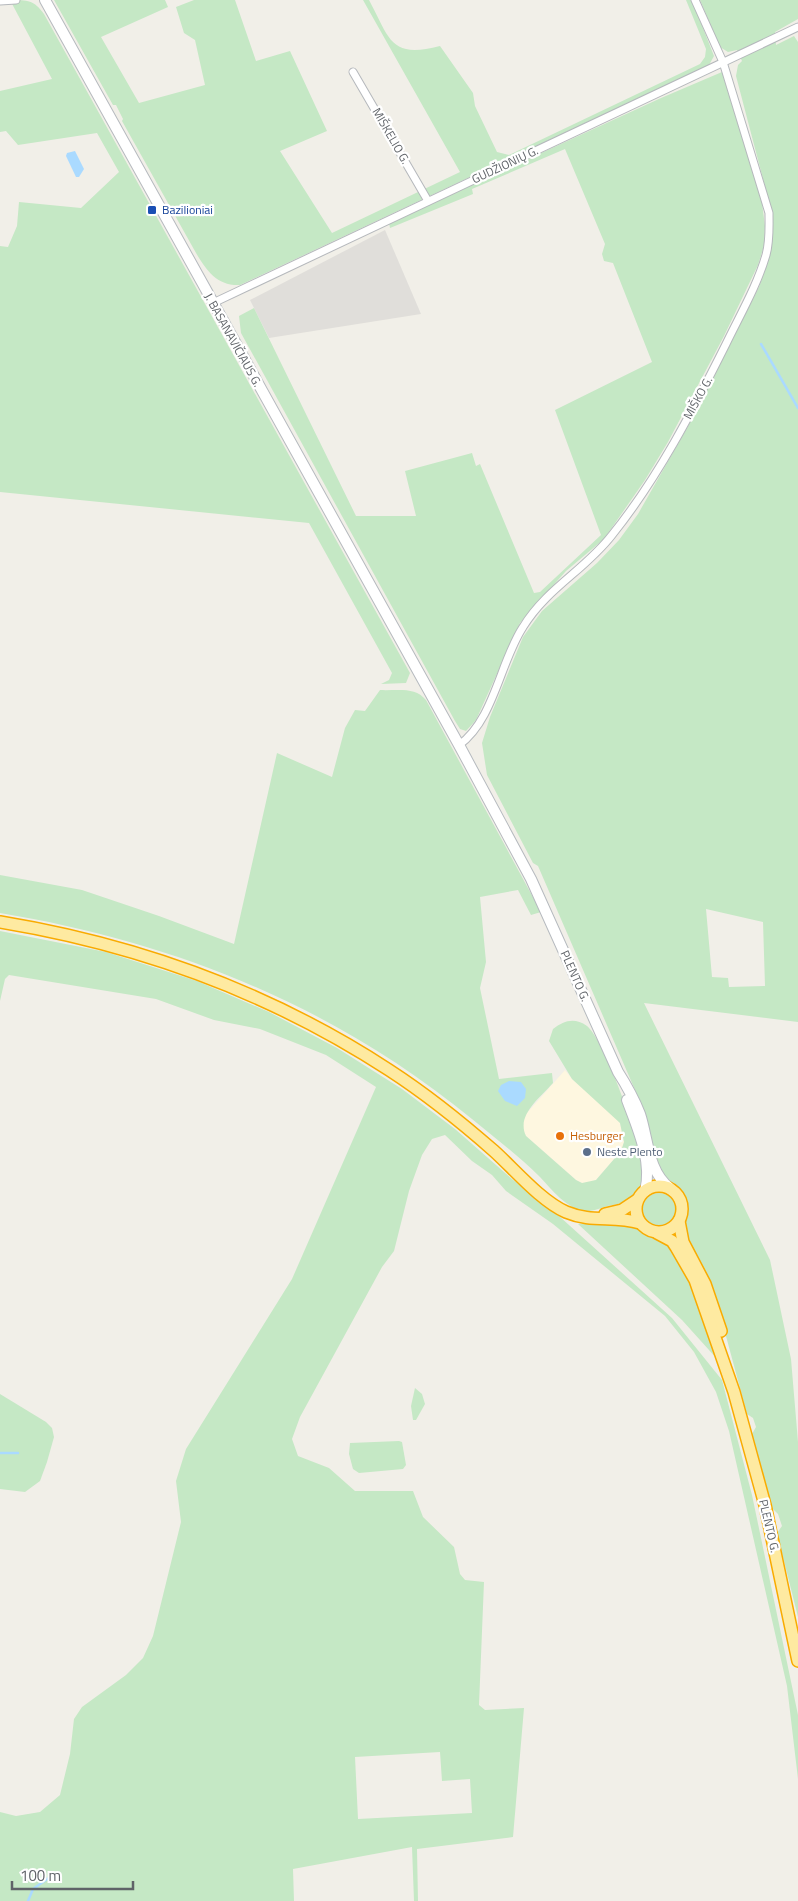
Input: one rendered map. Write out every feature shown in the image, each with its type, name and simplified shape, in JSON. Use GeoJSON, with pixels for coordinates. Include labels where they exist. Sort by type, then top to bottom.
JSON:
{"type":"FeatureCollection","features":[{"type":"Feature","properties":{"kind":"highway"},"geometry":{"type":"LineString","coordinates":[[0,922],[73,936],[157,959],[223,983],[291,1014],[391,1072],[457,1120],[552,1203],[576,1216],[587,1219],[626,1219],[640,1223],[650,1232],[657,1233],[670,1230],[679,1221],[682,1207],[676,1193],[670,1188],[657,1186],[641,1195],[622,1210],[576,1216]]}},
{"type":"Feature","properties":{"kind":"highway"},"geometry":{"type":"LineString","coordinates":[[640,1223],[635,1208],[641,1195]]}},
{"type":"Feature","properties":{"kind":"highway","name":"PLENTO G."},"geometry":{"type":"LineString","coordinates":[[679,1221],[683,1242],[701,1276],[715,1310],[734,1392],[765,1505],[798,1662]]}},
{"type":"Feature","properties":{"kind":"highway","name":"PLENTO G."},"geometry":{"type":"LineString","coordinates":[[657,1233],[672,1241],[695,1280],[734,1392]]}},
{"type":"Feature","properties":{"kind":"main road","name":"J. BASANAVIČIAUS G."},"geometry":{"type":"LineString","coordinates":[[44,0],[459,745]]}},
{"type":"Feature","properties":{"kind":"main road","name":"PLENTO G."},"geometry":{"type":"LineString","coordinates":[[459,745],[531,879],[618,1072],[639,1113],[656,1172],[670,1188]]}},
{"type":"Feature","properties":{"kind":"main road","name":"PLENTO G."},"geometry":{"type":"LineString","coordinates":[[618,1072],[643,1153],[647,1176],[641,1195]]}},
{"type":"Feature","properties":{"kind":"street"},"geometry":{"type":"LineString","coordinates":[[0,1],[16,0]]}},
{"type":"Feature","properties":{"kind":"street","name":"MIŠKO G."},"geometry":{"type":"LineString","coordinates":[[459,745],[468,738],[479,724],[513,645],[533,612],[555,587],[607,542],[644,491],[701,393],[750,296],[763,262],[769,234],[769,213],[723,62],[695,0]]}},
{"type":"Feature","properties":{"kind":"street","name":"GUDŽIONIŲ G."},"geometry":{"type":"LineString","coordinates":[[213,303],[798,27]]}},
{"type":"Feature","properties":{"kind":"street","name":"MIŠKELIO G."},"geometry":{"type":"LineString","coordinates":[[353,72],[428,201]]}},
{"type":"Feature","properties":{"kind":"shaded area"},"geometry":{"type":"Polygon","coordinates":[[[385,230],[421,314],[269,338],[250,300],[385,230]]]}},
{"type":"Feature","properties":{"kind":"shaded area"},"geometry":{"type":"Polygon","coordinates":[[[565,1070],[572,1079],[615,1116],[620,1123],[624,1142],[621,1151],[596,1180],[589,1183],[582,1183],[576,1180],[526,1136],[523,1130],[523,1121],[526,1114],[565,1070]]]}},
{"type":"Feature","properties":{"kind":"green space"},"geometry":{"type":"Polygon","coordinates":[[[10,0],[34,3],[44,14],[410,673],[406,683],[381,684],[389,680],[392,673],[309,523],[0,492],[0,246],[8,247],[17,226],[19,202],[81,208],[119,172],[97,133],[18,145],[6,131],[0,132],[0,91],[52,79],[10,0]]]}},
{"type":"Feature","properties":{"kind":"green space"},"geometry":{"type":"Polygon","coordinates":[[[54,0],[165,0],[168,7],[101,37],[139,103],[205,85],[195,40],[184,33],[176,7],[194,0],[235,0],[256,61],[290,51],[327,131],[280,151],[332,233],[460,172],[363,0],[369,0],[388,35],[401,47],[411,50],[440,46],[473,93],[475,106],[497,152],[509,155],[700,64],[705,57],[706,49],[686,0],[692,0],[714,56],[709,65],[240,285],[232,285],[213,276],[200,260],[122,121],[123,119],[116,105],[113,105],[54,0]]]}},
{"type":"Feature","properties":{"kind":"green space"},"geometry":{"type":"Polygon","coordinates":[[[700,0],[798,0],[798,19],[775,32],[776,45],[794,36],[798,42],[798,1022],[644,1003],[770,1260],[791,1359],[798,1442],[798,1617],[777,1533],[782,1526],[778,1514],[772,1508],[752,1434],[756,1427],[753,1418],[747,1414],[723,1325],[683,1229],[688,1206],[685,1196],[679,1189],[666,1181],[658,1168],[645,1113],[538,866],[533,863],[487,775],[482,743],[490,717],[523,637],[542,611],[597,563],[619,540],[638,514],[687,428],[759,287],[771,244],[773,217],[736,76],[738,65],[742,61],[737,50],[728,52],[720,47],[700,0]],[[706,909],[712,977],[728,978],[729,987],[765,986],[763,922],[706,909]]]}},
{"type":"Feature","properties":{"kind":"green space"},"geometry":{"type":"Polygon","coordinates":[[[722,72],[762,203],[765,226],[764,246],[758,265],[724,336],[668,442],[645,480],[604,539],[566,571],[520,623],[476,720],[466,731],[460,729],[241,333],[239,316],[254,308],[356,516],[416,516],[405,471],[472,453],[476,466],[480,464],[534,593],[540,592],[601,535],[555,410],[652,362],[613,263],[604,261],[602,254],[605,244],[565,149],[472,189],[473,194],[390,228],[389,223],[661,98],[722,72]]]}},
{"type":"Feature","properties":{"kind":"green space"},"geometry":{"type":"Polygon","coordinates":[[[380,690],[411,691],[426,700],[541,912],[531,915],[518,890],[480,897],[486,962],[480,988],[499,1079],[552,1073],[553,1083],[531,1107],[524,1121],[526,1136],[576,1180],[582,1183],[596,1180],[621,1151],[624,1142],[620,1123],[572,1079],[549,1041],[553,1029],[561,1024],[569,1021],[582,1023],[595,1036],[614,1076],[633,1128],[639,1152],[642,1171],[641,1184],[632,1197],[623,1202],[590,1211],[572,1207],[560,1198],[507,1147],[419,1079],[365,1043],[308,1012],[250,984],[190,961],[128,942],[65,926],[0,913],[0,875],[82,890],[234,944],[277,753],[332,777],[345,728],[355,710],[365,711],[380,690]]]}},
{"type":"Feature","properties":{"kind":"green space"},"geometry":{"type":"Polygon","coordinates":[[[0,931],[106,952],[197,981],[269,1012],[337,1048],[402,1089],[455,1129],[512,1179],[559,1216],[672,1318],[722,1380],[752,1495],[798,1715],[798,1779],[787,1686],[729,1431],[716,1392],[694,1352],[665,1316],[553,1224],[506,1191],[492,1175],[472,1161],[445,1135],[432,1139],[422,1155],[409,1191],[394,1251],[382,1267],[300,1417],[292,1439],[298,1456],[329,1468],[355,1491],[413,1491],[423,1517],[454,1547],[460,1574],[465,1580],[484,1582],[479,1705],[485,1710],[524,1708],[513,1837],[417,1849],[418,1901],[414,1901],[412,1847],[293,1869],[294,1901],[0,1901],[0,1812],[16,1816],[40,1812],[60,1795],[70,1754],[74,1719],[82,1707],[126,1675],[143,1658],[153,1636],[181,1522],[176,1481],[186,1449],[292,1279],[376,1087],[326,1055],[260,1029],[214,1020],[156,999],[9,975],[5,979],[0,1001],[0,931]],[[440,1752],[355,1757],[358,1819],[472,1813],[470,1779],[442,1781],[440,1752]]]}},
{"type":"Feature","properties":{"kind":"green space"},"geometry":{"type":"Polygon","coordinates":[[[659,1193],[671,1198],[676,1210],[671,1222],[659,1227],[647,1222],[642,1210],[647,1198],[659,1193]]]}},
{"type":"Feature","properties":{"kind":"green space"},"geometry":{"type":"Polygon","coordinates":[[[599,1223],[634,1226],[643,1233],[669,1244],[681,1261],[694,1288],[718,1360],[682,1320],[578,1224],[599,1223]]]}},
{"type":"Feature","properties":{"kind":"green space"},"geometry":{"type":"Polygon","coordinates":[[[415,1388],[422,1394],[425,1404],[416,1420],[413,1420],[411,1406],[415,1388]]]}},
{"type":"Feature","properties":{"kind":"green space"},"geometry":{"type":"Polygon","coordinates":[[[0,1394],[46,1422],[52,1428],[54,1437],[40,1481],[25,1492],[0,1489],[0,1394]]]}},
{"type":"Feature","properties":{"kind":"green space"},"geometry":{"type":"Polygon","coordinates":[[[402,1442],[406,1465],[403,1469],[359,1473],[353,1469],[349,1454],[350,1443],[402,1442]]]}},
{"type":"Feature","properties":{"kind":"water"},"geometry":{"type":"Polygon","coordinates":[[[75,151],[84,169],[79,177],[76,177],[66,156],[67,153],[75,151]]]}},
{"type":"Feature","properties":{"kind":"water"},"geometry":{"type":"Polygon","coordinates":[[[509,1081],[521,1082],[526,1089],[525,1098],[517,1106],[505,1101],[498,1091],[501,1085],[509,1081]]]}},
{"type":"Feature","properties":{"kind":"waterway"},"geometry":{"type":"LineString","coordinates":[[761,344],[798,408]]}},
{"type":"Feature","properties":{"kind":"waterway"},"geometry":{"type":"LineString","coordinates":[[0,1453],[18,1453]]}},
{"type":"Feature","properties":{"kind":"waterway"},"geometry":{"type":"LineString","coordinates":[[28,1901],[33,1889],[50,1877]]}},
{"type":"Feature","properties":{"kind":"place","name":"Bazilioniai"},"geometry":{"type":"Point","coordinates":[152,210]}},
{"type":"Feature","properties":{"kind":"place","name":"Hesburger"},"geometry":{"type":"Point","coordinates":[560,1136]}},
{"type":"Feature","properties":{"kind":"place","name":"Neste Plento"},"geometry":{"type":"Point","coordinates":[587,1152]}}]}
